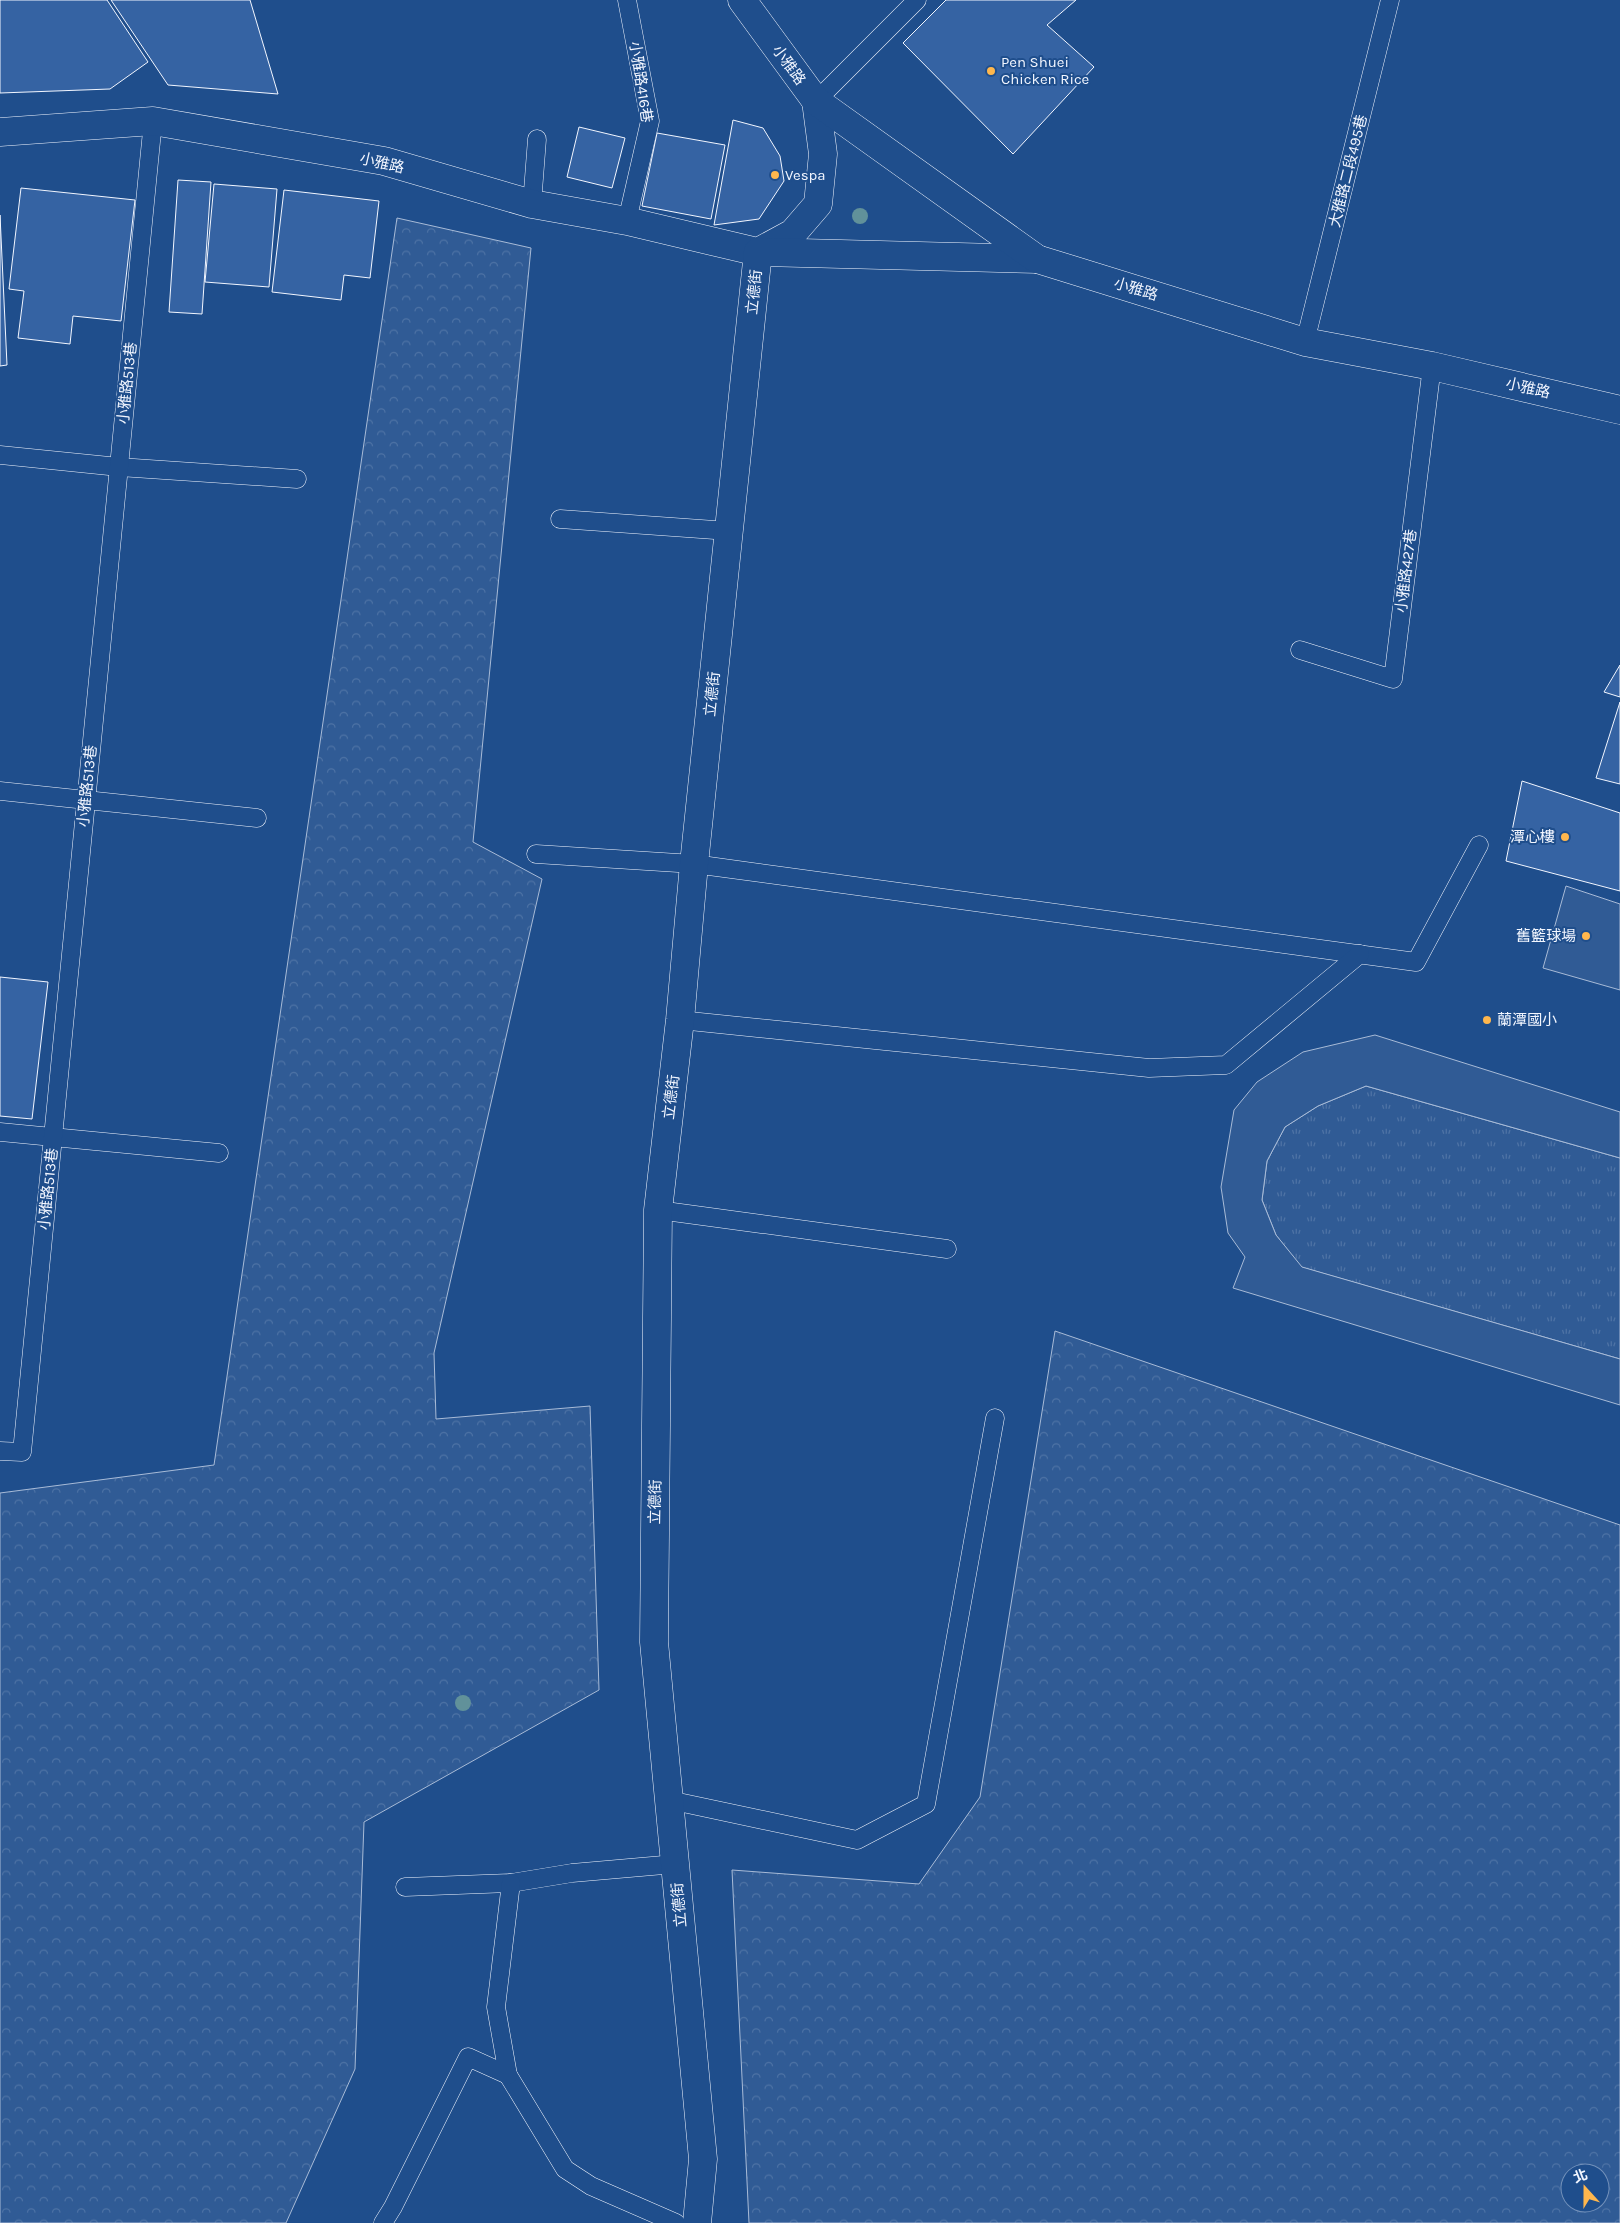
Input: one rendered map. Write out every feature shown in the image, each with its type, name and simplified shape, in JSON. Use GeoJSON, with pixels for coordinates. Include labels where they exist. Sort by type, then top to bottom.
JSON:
{"type":"FeatureCollection","features":[{"type":"Feature","properties":{"kind":"street","name":"小雅路"},"geometry":{"type":"LineString","coordinates":[[742,0],[816,101],[1037,259],[1305,342],[1432,366],[1620,410]]}},
{"type":"Feature","properties":{"kind":"street"},"geometry":{"type":"LineString","coordinates":[[758,252],[793,232],[818,204],[823,154],[816,101]]}},
{"type":"Feature","properties":{"kind":"street","name":"小雅路"},"geometry":{"type":"LineString","coordinates":[[0,132],[153,121],[384,161],[532,204],[627,221],[758,252]]}},
{"type":"Feature","properties":{"kind":"street","name":"立德街"},"geometry":{"type":"LineString","coordinates":[[697,2223],[703,2160],[654,1642],[658,1210],[680,1020],[694,864],[758,252],[1037,259]]}},
{"type":"Feature","properties":{"kind":"lane","name":"小雅路416巷"},"geometry":{"type":"LineString","coordinates":[[627,0],[650,121],[627,221]]}},
{"type":"Feature","properties":{"kind":"lane"},"geometry":{"type":"LineString","coordinates":[[816,101],[917,0]]}},
{"type":"Feature","properties":{"kind":"lane","name":"大雅路二段495巷"},"geometry":{"type":"LineString","coordinates":[[1305,342],[1390,0]]}},
{"type":"Feature","properties":{"kind":"lane","name":"小雅路513巷"},"geometry":{"type":"LineString","coordinates":[[0,1451],[22,1452],[153,121]]}},
{"type":"Feature","properties":{"kind":"lane"},"geometry":{"type":"LineString","coordinates":[[532,204],[537,139]]}},
{"type":"Feature","properties":{"kind":"lane","name":"小雅路427巷"},"geometry":{"type":"LineString","coordinates":[[1300,650],[1393,679],[1432,366]]}},
{"type":"Feature","properties":{"kind":"lane"},"geometry":{"type":"LineString","coordinates":[[0,456],[119,467],[297,479]]}},
{"type":"Feature","properties":{"kind":"lane"},"geometry":{"type":"LineString","coordinates":[[560,519],[729,531]]}},
{"type":"Feature","properties":{"kind":"lane"},"geometry":{"type":"LineString","coordinates":[[0,791],[257,818]]}},
{"type":"Feature","properties":{"kind":"lane"},"geometry":{"type":"LineString","coordinates":[[536,854],[694,864],[1416,962],[1479,844]]}},
{"type":"Feature","properties":{"kind":"lane"},"geometry":{"type":"LineString","coordinates":[[680,1020],[1149,1068],[1226,1064],[1360,954]]}},
{"type":"Feature","properties":{"kind":"lane"},"geometry":{"type":"LineString","coordinates":[[0,1132],[219,1153]]}},
{"type":"Feature","properties":{"kind":"lane"},"geometry":{"type":"LineString","coordinates":[[658,1210],[947,1249]]}},
{"type":"Feature","properties":{"kind":"lane"},"geometry":{"type":"LineString","coordinates":[[669,1800],[857,1840],[926,1804],[995,1418]]}},
{"type":"Feature","properties":{"kind":"lane"},"geometry":{"type":"LineString","coordinates":[[405,1887],[511,1883],[572,1873],[675,1864]]}},
{"type":"Feature","properties":{"kind":"lane"},"geometry":{"type":"LineString","coordinates":[[511,1883],[496,2007],[508,2075],[565,2169],[591,2186],[676,2223]]}},
{"type":"Feature","properties":{"kind":"lane"},"geometry":{"type":"LineString","coordinates":[[382,2223],[393,2207],[468,2057],[508,2075]]}},
{"type":"Feature","properties":{"kind":"green space"},"geometry":{"type":"Polygon","coordinates":[[[397,218],[531,248],[473,842],[542,879],[434,1353],[436,1419],[590,1406],[599,1690],[364,1822],[355,2069],[286,2223],[0,2223],[0,1493],[214,1465],[397,218]]]}},
{"type":"Feature","properties":{"kind":"green space"},"geometry":{"type":"Polygon","coordinates":[[[1366,1086],[1620,1158],[1620,1359],[1301,1267],[1276,1235],[1262,1200],[1267,1161],[1285,1127],[1318,1106],[1366,1086]]]}},
{"type":"Feature","properties":{"kind":"green space"},"geometry":{"type":"Polygon","coordinates":[[[1055,1331],[1620,1525],[1620,2223],[749,2223],[732,1870],[919,1884],[980,1797],[1055,1331]]]}},
{"type":"Feature","properties":{"kind":"shaded area","name":"舊籃球場"},"geometry":{"type":"Polygon","coordinates":[[[1566,886],[1620,904],[1620,990],[1543,968],[1566,886]]]}},
{"type":"Feature","properties":{"kind":"shaded area"},"geometry":{"type":"Polygon","coordinates":[[[1375,1035],[1620,1112],[1620,1158],[1366,1086],[1318,1106],[1285,1127],[1267,1161],[1262,1200],[1276,1235],[1302,1267],[1620,1359],[1620,1405],[1233,1288],[1245,1257],[1228,1233],[1221,1187],[1234,1110],[1257,1082],[1303,1052],[1375,1035]]]}},
{"type":"Feature","properties":{"kind":"building"},"geometry":{"type":"Polygon","coordinates":[[[0,0],[107,0],[148,62],[110,89],[0,93],[0,0]]]}},
{"type":"Feature","properties":{"kind":"building"},"geometry":{"type":"Polygon","coordinates":[[[111,0],[250,0],[278,94],[168,85],[111,0]]]}},
{"type":"Feature","properties":{"kind":"building"},"geometry":{"type":"Polygon","coordinates":[[[946,0],[1076,0],[1047,25],[1094,67],[1013,154],[903,43],[946,0]]]}},
{"type":"Feature","properties":{"kind":"building"},"geometry":{"type":"Polygon","coordinates":[[[733,120],[763,128],[780,156],[784,181],[759,219],[714,225],[733,120]]]}},
{"type":"Feature","properties":{"kind":"building"},"geometry":{"type":"Polygon","coordinates":[[[579,127],[625,138],[612,188],[567,177],[579,127]]]}},
{"type":"Feature","properties":{"kind":"building"},"geometry":{"type":"Polygon","coordinates":[[[657,133],[725,145],[711,219],[642,206],[657,133]]]}},
{"type":"Feature","properties":{"kind":"building"},"geometry":{"type":"Polygon","coordinates":[[[178,180],[211,182],[202,314],[169,312],[178,180]]]}},
{"type":"Feature","properties":{"kind":"building"},"geometry":{"type":"Polygon","coordinates":[[[214,184],[277,189],[269,287],[205,282],[214,184]]]}},
{"type":"Feature","properties":{"kind":"building"},"geometry":{"type":"Polygon","coordinates":[[[21,188],[135,200],[121,321],[73,316],[70,344],[18,338],[24,291],[9,289],[21,188]]]}},
{"type":"Feature","properties":{"kind":"building"},"geometry":{"type":"Polygon","coordinates":[[[284,190],[379,201],[370,278],[344,275],[341,300],[272,292],[284,190]]]}},
{"type":"Feature","properties":{"kind":"building"},"geometry":{"type":"Polygon","coordinates":[[[0,215],[7,365],[0,366],[0,215]]]}},
{"type":"Feature","properties":{"kind":"building"},"geometry":{"type":"Polygon","coordinates":[[[1620,665],[1620,697],[1604,692],[1620,665]]]}},
{"type":"Feature","properties":{"kind":"building"},"geometry":{"type":"Polygon","coordinates":[[[1620,702],[1620,784],[1596,778],[1620,702]]]}},
{"type":"Feature","properties":{"kind":"building","name":"潭心樓"},"geometry":{"type":"Polygon","coordinates":[[[1522,781],[1620,813],[1620,891],[1506,861],[1522,781]]]}},
{"type":"Feature","properties":{"kind":"building"},"geometry":{"type":"Polygon","coordinates":[[[0,977],[48,982],[32,1119],[0,1116],[0,977]]]}},
{"type":"Feature","properties":{"kind":"place","name":"Pen Shuei Chicken Rice"},"geometry":{"type":"Point","coordinates":[991,71]}},
{"type":"Feature","properties":{"kind":"place","name":"Vespa"},"geometry":{"type":"Point","coordinates":[775,175]}},
{"type":"Feature","properties":{"kind":"place","name":"潭心樓"},"geometry":{"type":"Point","coordinates":[1565,837]}},
{"type":"Feature","properties":{"kind":"place","name":"舊籃球場"},"geometry":{"type":"Point","coordinates":[1586,936]}},
{"type":"Feature","properties":{"kind":"place","name":"蘭潭國小"},"geometry":{"type":"Point","coordinates":[1487,1020]}}]}
